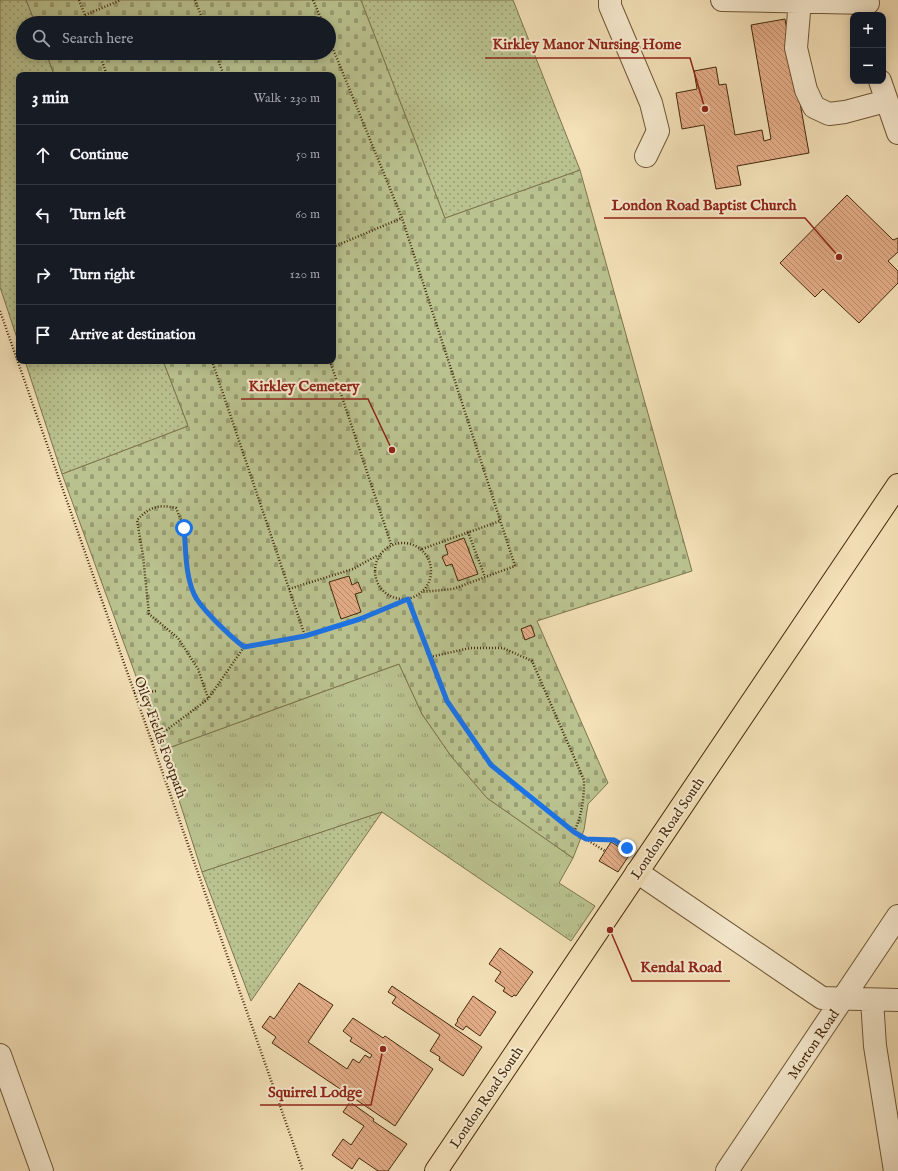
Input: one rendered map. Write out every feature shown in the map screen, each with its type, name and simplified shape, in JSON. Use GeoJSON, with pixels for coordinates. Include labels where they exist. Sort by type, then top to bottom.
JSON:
{"type":"FeatureCollection","features":[{"type":"Feature","properties":{"kind":"main road","name":"London Road South"},"geometry":{"type":"LineString","coordinates":[[436,1171],[898,485]]}},
{"type":"Feature","properties":{"kind":"street"},"geometry":{"type":"LineString","coordinates":[[610,0],[610,6],[651,103],[658,131],[646,156]]}},
{"type":"Feature","properties":{"kind":"street"},"geometry":{"type":"LineString","coordinates":[[722,0],[800,0],[869,6]]}},
{"type":"Feature","properties":{"kind":"street"},"geometry":{"type":"LineString","coordinates":[[800,0],[796,48],[806,90],[814,107],[829,114],[868,107],[883,91],[898,133]]}},
{"type":"Feature","properties":{"kind":"street"},"geometry":{"type":"LineString","coordinates":[[637,872],[822,998],[898,1000]]}},
{"type":"Feature","properties":{"kind":"street","name":"Morton Road"},"geometry":{"type":"LineString","coordinates":[[726,1171],[898,916]]}},
{"type":"Feature","properties":{"kind":"street"},"geometry":{"type":"LineString","coordinates":[[872,1000],[875,1046],[895,1171]]}},
{"type":"Feature","properties":{"kind":"street"},"geometry":{"type":"LineString","coordinates":[[0,1055],[42,1171]]}},
{"type":"Feature","properties":{"kind":"path"},"geometry":{"type":"LineString","coordinates":[[79,0],[85,15],[121,0]]}},
{"type":"Feature","properties":{"kind":"path"},"geometry":{"type":"LineString","coordinates":[[195,0],[201,16]]}},
{"type":"Feature","properties":{"kind":"path"},"geometry":{"type":"LineString","coordinates":[[313,0],[320,16]]}},
{"type":"Feature","properties":{"kind":"path"},"geometry":{"type":"LineString","coordinates":[[152,741],[208,699],[244,647],[305,636],[360,619],[422,592],[453,589],[515,566],[402,218],[336,56]]}},
{"type":"Feature","properties":{"kind":"path"},"geometry":{"type":"LineString","coordinates":[[102,60],[106,72]]}},
{"type":"Feature","properties":{"kind":"path"},"geometry":{"type":"LineString","coordinates":[[218,60],[223,72]]}},
{"type":"Feature","properties":{"kind":"path"},"geometry":{"type":"LineString","coordinates":[[336,246],[402,218]]}},
{"type":"Feature","properties":{"kind":"path","name":"Oiley Fields Footpath"},"geometry":{"type":"LineString","coordinates":[[0,311],[16,357]]}},
{"type":"Feature","properties":{"kind":"path","name":"Oiley Fields Footpath"},"geometry":{"type":"LineString","coordinates":[[19,364],[302,1171]]}},
{"type":"Feature","properties":{"kind":"path"},"geometry":{"type":"LineString","coordinates":[[213,364],[305,636]]}},
{"type":"Feature","properties":{"kind":"path"},"geometry":{"type":"LineString","coordinates":[[331,364],[391,544]]}},
{"type":"Feature","properties":{"kind":"path"},"geometry":{"type":"LineString","coordinates":[[208,699],[198,669],[178,638],[148,614],[143,556],[137,520],[148,509],[165,506],[176,508],[184,528],[188,577],[194,596],[225,631],[244,647]]}},
{"type":"Feature","properties":{"kind":"path"},"geometry":{"type":"LineString","coordinates":[[422,549],[500,521]]}},
{"type":"Feature","properties":{"kind":"path"},"geometry":{"type":"LineString","coordinates":[[468,532],[485,577]]}},
{"type":"Feature","properties":{"kind":"path"},"geometry":{"type":"LineString","coordinates":[[289,589],[353,569],[378,555],[391,544],[407,542],[422,549],[431,562],[431,578],[422,592]]}},
{"type":"Feature","properties":{"kind":"path"},"geometry":{"type":"LineString","coordinates":[[378,555],[374,571],[378,587],[391,598],[408,599]]}},
{"type":"Feature","properties":{"kind":"path"},"geometry":{"type":"LineString","coordinates":[[408,599],[447,701],[491,765],[574,832],[605,851]]}},
{"type":"Feature","properties":{"kind":"path"},"geometry":{"type":"LineString","coordinates":[[430,657],[470,648],[504,648],[532,661],[584,780],[584,799],[580,819],[574,832]]}},
{"type":"Feature","properties":{"kind":"path"},"geometry":{"type":"LineString","coordinates":[[134,693],[157,691]]}},
{"type":"Feature","properties":{"kind":"path"},"geometry":{"type":"LineString","coordinates":[[586,839],[614,840],[627,848],[637,872]]}},
{"type":"Feature","properties":{"kind":"green space"},"geometry":{"type":"Polygon","coordinates":[[[0,0],[26,0],[32,16],[16,16],[16,60],[49,60],[53,72],[16,72],[16,335],[0,287],[0,0]]]}},
{"type":"Feature","properties":{"kind":"green space"},"geometry":{"type":"Polygon","coordinates":[[[26,0],[361,0],[445,218],[580,170],[692,571],[537,621],[608,783],[588,804],[584,830],[573,858],[487,798],[451,756],[422,714],[399,664],[163,750],[62,474],[188,426],[164,364],[336,364],[336,72],[53,72],[49,60],[336,60],[336,16],[32,16],[26,0]]]}},
{"type":"Feature","properties":{"kind":"green space"},"geometry":{"type":"Polygon","coordinates":[[[361,0],[513,0],[580,170],[445,218],[361,0]]]}},
{"type":"Feature","properties":{"kind":"green space"},"geometry":{"type":"Polygon","coordinates":[[[26,364],[164,364],[188,426],[62,474],[26,364]]]}},
{"type":"Feature","properties":{"kind":"green space"},"geometry":{"type":"Polygon","coordinates":[[[399,664],[422,714],[451,756],[487,798],[573,858],[559,883],[595,906],[571,941],[382,812],[202,872],[163,750],[399,664]]]}},
{"type":"Feature","properties":{"kind":"green space"},"geometry":{"type":"Polygon","coordinates":[[[382,812],[251,1001],[202,872],[382,812]]]}},
{"type":"Feature","properties":{"kind":"building"},"geometry":{"type":"Polygon","coordinates":[[[785,19],[809,153],[737,166],[741,185],[716,189],[704,125],[682,129],[676,93],[697,89],[694,71],[716,67],[719,85],[726,84],[735,135],[762,130],[764,141],[771,139],[751,25],[785,19]]]}},
{"type":"Feature","properties":{"kind":"building"},"geometry":{"type":"Polygon","coordinates":[[[847,195],[893,240],[898,238],[898,252],[888,261],[898,271],[898,283],[859,323],[823,289],[815,297],[780,263],[847,195]]]}},
{"type":"Feature","properties":{"kind":"building"},"geometry":{"type":"Polygon","coordinates":[[[464,538],[478,574],[458,581],[452,564],[446,566],[442,557],[448,554],[445,545],[464,538]]]}},
{"type":"Feature","properties":{"kind":"building"},"geometry":{"type":"Polygon","coordinates":[[[349,576],[352,585],[358,582],[362,592],[355,594],[361,612],[341,619],[329,582],[349,576]]]}},
{"type":"Feature","properties":{"kind":"building"},"geometry":{"type":"Polygon","coordinates":[[[531,625],[535,636],[525,640],[521,629],[531,625]]]}},
{"type":"Feature","properties":{"kind":"building"},"geometry":{"type":"Polygon","coordinates":[[[611,842],[630,854],[618,872],[599,861],[611,842]]]}},
{"type":"Feature","properties":{"kind":"building"},"geometry":{"type":"Polygon","coordinates":[[[500,948],[533,972],[516,996],[514,995],[512,997],[503,991],[505,988],[495,981],[501,972],[489,964],[500,948]]]}},
{"type":"Feature","properties":{"kind":"building"},"geometry":{"type":"Polygon","coordinates":[[[299,983],[333,1005],[308,1042],[347,1069],[353,1059],[359,1063],[365,1055],[370,1058],[372,1055],[350,1041],[352,1038],[343,1031],[353,1018],[383,1038],[385,1036],[433,1069],[395,1126],[272,1043],[276,1037],[262,1027],[270,1016],[274,1019],[299,983]]]}},
{"type":"Feature","properties":{"kind":"building"},"geometry":{"type":"Polygon","coordinates":[[[392,986],[482,1047],[463,1076],[439,1060],[440,1057],[430,1051],[440,1035],[392,1003],[396,997],[388,992],[392,986]]]}},
{"type":"Feature","properties":{"kind":"building"},"geometry":{"type":"Polygon","coordinates":[[[473,996],[496,1012],[480,1036],[466,1026],[463,1030],[455,1025],[473,996]]]}},
{"type":"Feature","properties":{"kind":"building"},"geometry":{"type":"Polygon","coordinates":[[[350,1102],[374,1119],[373,1121],[407,1144],[388,1171],[378,1171],[359,1158],[352,1169],[332,1155],[343,1139],[351,1145],[364,1126],[343,1112],[350,1102]]]}},
{"type":"Feature","properties":{"kind":"place","name":"Kirkley Manor Nursing Home"},"geometry":{"type":"Point","coordinates":[705,109]}},
{"type":"Feature","properties":{"kind":"place","name":"London Road Baptist Church"},"geometry":{"type":"Point","coordinates":[839,257]}},
{"type":"Feature","properties":{"kind":"place","name":"Kirkley Cemetery"},"geometry":{"type":"Point","coordinates":[392,450]}},
{"type":"Feature","properties":{"kind":"place","name":"Kendal Road"},"geometry":{"type":"Point","coordinates":[610,930]}},
{"type":"Feature","properties":{"kind":"place","name":"Squirrel Lodge"},"geometry":{"type":"Point","coordinates":[383,1049]}},
{"type":"Feature","properties":{"kind":"route"},"geometry":{"type":"LineString","coordinates":[[184,528],[188,577],[194,596],[225,631],[244,647],[305,636],[360,619],[408,599],[447,701],[491,765],[574,832],[586,839],[614,840],[627,848]]}}]}
